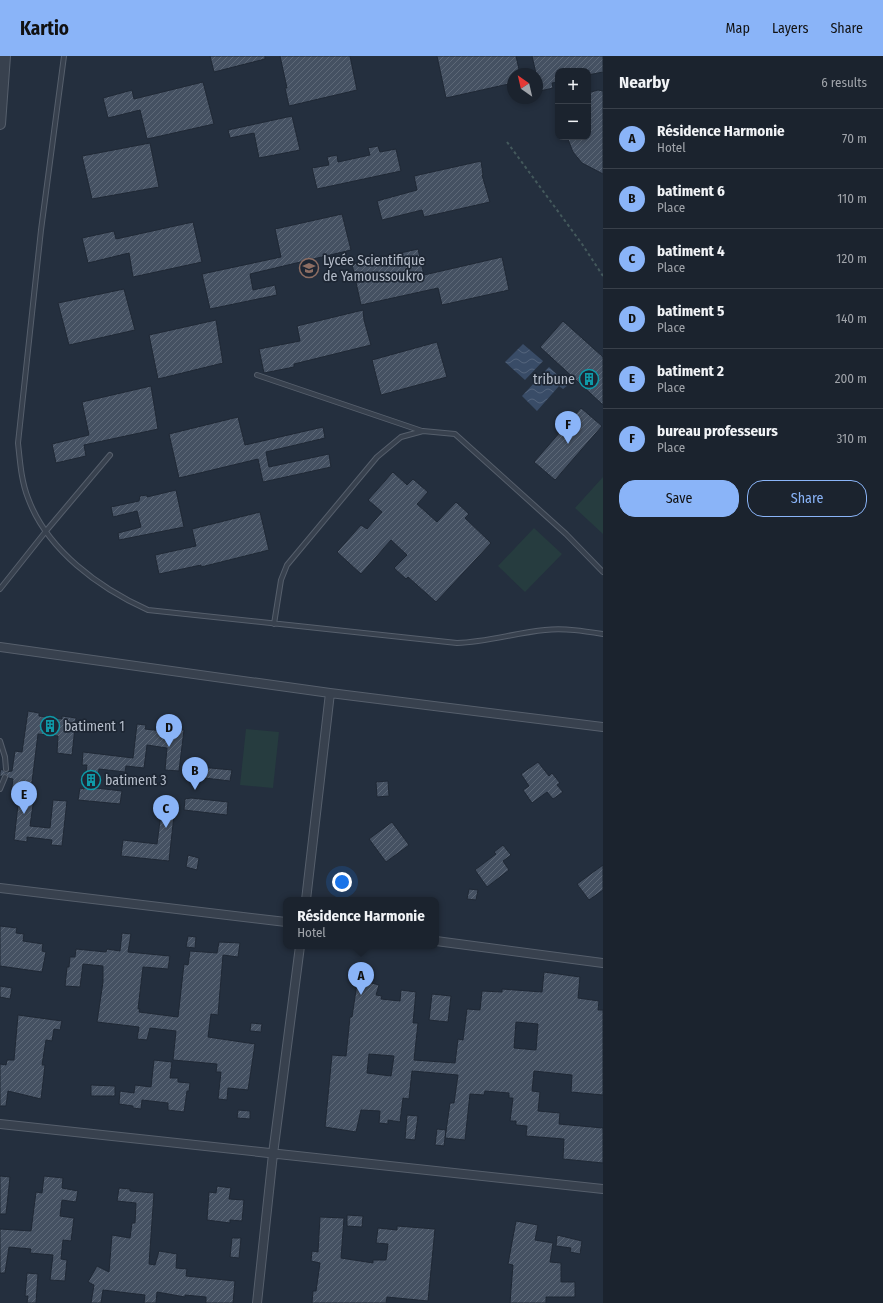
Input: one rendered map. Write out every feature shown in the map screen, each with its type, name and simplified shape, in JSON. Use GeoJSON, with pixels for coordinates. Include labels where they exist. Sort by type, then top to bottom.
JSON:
{"type":"FeatureCollection","features":[{"type":"Feature","properties":{"kind":"street"},"geometry":{"type":"LineString","coordinates":[[0,124],[5,56]]}},
{"type":"Feature","properties":{"kind":"street"},"geometry":{"type":"LineString","coordinates":[[0,647],[330,693],[603,727]]}},
{"type":"Feature","properties":{"kind":"street"},"geometry":{"type":"LineString","coordinates":[[306,897],[330,693]]}},
{"type":"Feature","properties":{"kind":"street"},"geometry":{"type":"LineString","coordinates":[[0,888],[283,922]]}},
{"type":"Feature","properties":{"kind":"street"},"geometry":{"type":"LineString","coordinates":[[439,941],[603,963]]}},
{"type":"Feature","properties":{"kind":"street"},"geometry":{"type":"LineString","coordinates":[[257,1303],[300,949]]}},
{"type":"Feature","properties":{"kind":"street"},"geometry":{"type":"LineString","coordinates":[[0,1124],[603,1189]]}},
{"type":"Feature","properties":{"kind":"lane"},"geometry":{"type":"LineString","coordinates":[[64,56],[40,230],[18,443],[27,497],[36,517],[66,554],[99,584],[148,610],[457,643],[546,630],[569,629],[603,634]]}},
{"type":"Feature","properties":{"kind":"lane"},"geometry":{"type":"LineString","coordinates":[[258,375],[422,431],[455,434],[566,534],[603,572]]}},
{"type":"Feature","properties":{"kind":"lane"},"geometry":{"type":"LineString","coordinates":[[274,624],[281,580],[287,566],[377,457],[402,437],[422,431]]}},
{"type":"Feature","properties":{"kind":"lane"},"geometry":{"type":"LineString","coordinates":[[0,589],[46,531],[110,455]]}},
{"type":"Feature","properties":{"kind":"lane"},"geometry":{"type":"LineString","coordinates":[[0,741],[5,757],[6,769]]}},
{"type":"Feature","properties":{"kind":"lane"},"geometry":{"type":"LineString","coordinates":[[0,790],[5,777]]}},
{"type":"Feature","properties":{"kind":"path"},"geometry":{"type":"LineString","coordinates":[[507,142],[582,244],[603,276]]}},
{"type":"Feature","properties":{"kind":"green space"},"geometry":{"type":"Polygon","coordinates":[[[603,477],[603,534],[575,508],[603,477]]]}},
{"type":"Feature","properties":{"kind":"green space"},"geometry":{"type":"Polygon","coordinates":[[[534,528],[562,554],[525,592],[498,566],[534,528]]]}},
{"type":"Feature","properties":{"kind":"green space"},"geometry":{"type":"Polygon","coordinates":[[[246,729],[279,732],[273,788],[240,785],[246,729]]]}},
{"type":"Feature","properties":{"kind":"water"},"geometry":{"type":"Polygon","coordinates":[[[523,344],[543,361],[525,380],[505,362],[523,344]]]}},
{"type":"Feature","properties":{"kind":"water"},"geometry":{"type":"Polygon","coordinates":[[[549,367],[568,385],[563,389],[559,386],[537,411],[522,396],[549,367]]]}},
{"type":"Feature","properties":{"kind":"building"},"geometry":{"type":"Polygon","coordinates":[[[210,56],[265,56],[265,59],[214,72],[210,56]]]}},
{"type":"Feature","properties":{"kind":"building"},"geometry":{"type":"Polygon","coordinates":[[[280,56],[350,56],[357,90],[289,106],[285,88],[287,88],[280,56]]]}},
{"type":"Feature","properties":{"kind":"building"},"geometry":{"type":"Polygon","coordinates":[[[437,56],[516,56],[519,68],[507,68],[507,84],[446,98],[437,56]]]}},
{"type":"Feature","properties":{"kind":"building"},"geometry":{"type":"Polygon","coordinates":[[[532,56],[603,56],[603,72],[591,74],[591,68],[555,68],[555,82],[552,83],[553,88],[543,90],[543,68],[535,68],[532,56]]]}},
{"type":"Feature","properties":{"kind":"building"},"geometry":{"type":"Polygon","coordinates":[[[203,82],[214,124],[147,139],[140,110],[108,118],[103,98],[132,90],[134,99],[203,82]]]}},
{"type":"Feature","properties":{"kind":"building"},"geometry":{"type":"Polygon","coordinates":[[[598,90],[603,91],[603,174],[582,163],[573,152],[568,140],[591,140],[591,92],[598,90]]]}},
{"type":"Feature","properties":{"kind":"building"},"geometry":{"type":"Polygon","coordinates":[[[292,116],[300,150],[259,158],[254,133],[230,138],[228,130],[292,116]]]}},
{"type":"Feature","properties":{"kind":"building"},"geometry":{"type":"Polygon","coordinates":[[[150,143],[159,187],[92,199],[82,156],[150,143]]]}},
{"type":"Feature","properties":{"kind":"building"},"geometry":{"type":"Polygon","coordinates":[[[378,146],[380,152],[396,149],[401,171],[317,189],[312,168],[329,165],[327,157],[337,155],[338,162],[370,155],[368,148],[378,146]]]}},
{"type":"Feature","properties":{"kind":"building"},"geometry":{"type":"Polygon","coordinates":[[[481,161],[482,175],[490,202],[424,217],[422,210],[382,220],[377,201],[417,190],[414,176],[481,161]]]}},
{"type":"Feature","properties":{"kind":"building"},"geometry":{"type":"Polygon","coordinates":[[[342,214],[351,250],[250,274],[253,290],[275,285],[277,295],[210,309],[202,274],[281,257],[275,229],[342,214]]]}},
{"type":"Feature","properties":{"kind":"building"},"geometry":{"type":"Polygon","coordinates":[[[193,222],[202,262],[133,277],[129,253],[88,263],[82,238],[114,231],[116,239],[193,222]]]}},
{"type":"Feature","properties":{"kind":"building"},"geometry":{"type":"Polygon","coordinates":[[[418,249],[424,275],[502,257],[509,290],[442,305],[438,288],[361,305],[352,264],[418,249]]]}},
{"type":"Feature","properties":{"kind":"building"},"geometry":{"type":"Polygon","coordinates":[[[124,289],[135,330],[69,345],[58,303],[124,289]]]}},
{"type":"Feature","properties":{"kind":"building"},"geometry":{"type":"Polygon","coordinates":[[[363,310],[364,320],[371,345],[294,364],[294,367],[264,373],[259,349],[300,341],[297,326],[363,310]]]}},
{"type":"Feature","properties":{"kind":"building"},"geometry":{"type":"Polygon","coordinates":[[[216,320],[223,363],[158,379],[149,335],[216,320]]]}},
{"type":"Feature","properties":{"kind":"building","name":"tribune"},"geometry":{"type":"Polygon","coordinates":[[[563,321],[603,357],[603,405],[540,347],[563,321]]]}},
{"type":"Feature","properties":{"kind":"building"},"geometry":{"type":"Polygon","coordinates":[[[437,342],[447,377],[381,395],[372,360],[437,342]]]}},
{"type":"Feature","properties":{"kind":"building"},"geometry":{"type":"Polygon","coordinates":[[[151,386],[158,429],[84,445],[86,456],[56,463],[52,444],[89,435],[82,402],[151,386]]]}},
{"type":"Feature","properties":{"kind":"building"},"geometry":{"type":"Polygon","coordinates":[[[581,408],[602,426],[555,480],[534,462],[581,408]]]}},
{"type":"Feature","properties":{"kind":"building"},"geometry":{"type":"Polygon","coordinates":[[[238,417],[245,445],[323,427],[325,438],[266,452],[269,467],[329,454],[331,467],[263,482],[258,459],[179,478],[169,434],[238,417]]]}},
{"type":"Feature","properties":{"kind":"building"},"geometry":{"type":"Polygon","coordinates":[[[393,472],[407,485],[413,479],[428,492],[417,504],[437,522],[456,502],[469,514],[465,518],[491,543],[436,602],[408,577],[406,579],[394,568],[407,555],[391,540],[361,574],[337,552],[361,525],[367,529],[382,512],[368,500],[393,472]]]}},
{"type":"Feature","properties":{"kind":"building"},"geometry":{"type":"Polygon","coordinates":[[[176,490],[184,527],[119,540],[118,533],[141,527],[137,511],[113,517],[111,507],[139,501],[140,496],[147,495],[147,497],[176,490]]]}},
{"type":"Feature","properties":{"kind":"building"},"geometry":{"type":"Polygon","coordinates":[[[260,512],[269,550],[201,567],[201,565],[159,574],[155,555],[196,546],[192,529],[260,512]]]}},
{"type":"Feature","properties":{"kind":"building"},"geometry":{"type":"Polygon","coordinates":[[[28,711],[39,713],[39,716],[62,719],[62,716],[76,718],[72,755],[57,753],[58,736],[38,734],[30,798],[34,798],[30,826],[50,828],[53,800],[67,801],[62,846],[51,845],[52,840],[27,837],[27,842],[14,840],[19,796],[11,794],[13,779],[8,778],[6,774],[0,777],[0,773],[1,769],[6,772],[12,771],[15,751],[22,752],[28,711]]]}},
{"type":"Feature","properties":{"kind":"building"},"geometry":{"type":"Polygon","coordinates":[[[137,724],[146,725],[145,729],[171,732],[172,729],[184,730],[179,771],[165,770],[167,748],[147,745],[144,768],[126,766],[125,772],[99,769],[96,788],[122,791],[120,804],[78,800],[80,788],[84,789],[87,765],[82,765],[83,752],[133,758],[137,724]]]}},
{"type":"Feature","properties":{"kind":"building"},"geometry":{"type":"Polygon","coordinates":[[[538,762],[549,776],[552,773],[560,783],[557,785],[563,792],[553,799],[547,792],[532,803],[523,790],[529,786],[521,774],[538,762]]]}},
{"type":"Feature","properties":{"kind":"building"},"geometry":{"type":"Polygon","coordinates":[[[189,766],[232,770],[230,781],[188,776],[189,766]]]}},
{"type":"Feature","properties":{"kind":"building"},"geometry":{"type":"Polygon","coordinates":[[[388,781],[389,796],[377,797],[376,782],[388,781]]]}},
{"type":"Feature","properties":{"kind":"building"},"geometry":{"type":"Polygon","coordinates":[[[191,798],[228,802],[227,815],[184,810],[185,799],[191,798]]]}},
{"type":"Feature","properties":{"kind":"building"},"geometry":{"type":"Polygon","coordinates":[[[161,813],[174,815],[169,861],[121,856],[123,840],[157,844],[161,813]]]}},
{"type":"Feature","properties":{"kind":"building"},"geometry":{"type":"Polygon","coordinates":[[[392,822],[409,845],[386,862],[369,839],[392,822]]]}},
{"type":"Feature","properties":{"kind":"building"},"geometry":{"type":"Polygon","coordinates":[[[503,845],[511,855],[503,861],[509,870],[487,887],[475,870],[496,854],[494,852],[503,845]]]}},
{"type":"Feature","properties":{"kind":"building"},"geometry":{"type":"Polygon","coordinates":[[[188,855],[199,858],[197,870],[186,867],[188,855]]]}},
{"type":"Feature","properties":{"kind":"building"},"geometry":{"type":"Polygon","coordinates":[[[603,865],[603,890],[589,900],[577,884],[603,865]]]}},
{"type":"Feature","properties":{"kind":"building"},"geometry":{"type":"Polygon","coordinates":[[[469,889],[478,890],[476,900],[467,899],[469,889]]]}},
{"type":"Feature","properties":{"kind":"building"},"geometry":{"type":"Polygon","coordinates":[[[0,926],[17,928],[16,933],[24,934],[23,941],[43,944],[42,951],[46,952],[42,972],[0,966],[0,926]]]}},
{"type":"Feature","properties":{"kind":"building"},"geometry":{"type":"Polygon","coordinates":[[[122,933],[131,934],[128,952],[170,956],[168,969],[143,967],[138,1009],[140,1009],[139,1012],[178,1017],[184,964],[188,965],[190,951],[217,953],[219,942],[240,943],[238,957],[223,955],[218,1015],[211,1014],[208,1037],[255,1044],[248,1090],[228,1088],[227,1100],[218,1099],[221,1072],[216,1072],[217,1064],[173,1060],[176,1031],[150,1028],[147,1040],[137,1039],[139,1027],[97,1022],[103,982],[103,966],[83,964],[80,987],[65,986],[67,967],[69,967],[70,957],[75,957],[76,949],[106,952],[107,949],[120,951],[122,933]]]}},
{"type":"Feature","properties":{"kind":"building"},"geometry":{"type":"Polygon","coordinates":[[[188,936],[196,937],[195,948],[186,947],[188,936]]]}},
{"type":"Feature","properties":{"kind":"building"},"geometry":{"type":"Polygon","coordinates":[[[359,970],[370,972],[368,982],[379,985],[376,995],[382,996],[381,999],[400,1001],[401,990],[416,992],[413,1023],[418,1023],[414,1060],[455,1063],[458,1039],[463,1040],[467,1009],[480,1010],[482,991],[502,992],[502,989],[542,992],[544,972],[580,977],[578,998],[599,1001],[598,1010],[603,1010],[603,1095],[571,1092],[572,1075],[534,1071],[532,1091],[540,1092],[538,1111],[560,1113],[559,1124],[603,1128],[603,1163],[563,1159],[564,1139],[526,1136],[527,1126],[516,1125],[516,1121],[510,1121],[513,1098],[509,1098],[509,1093],[485,1091],[484,1095],[470,1094],[465,1140],[445,1138],[450,1103],[454,1103],[458,1075],[412,1071],[409,1099],[403,1098],[400,1122],[388,1120],[388,1124],[379,1123],[380,1111],[361,1110],[356,1132],[325,1127],[332,1055],[346,1056],[350,1017],[352,1017],[359,970]],[[516,1022],[514,1048],[536,1050],[538,1024],[516,1022]],[[369,1054],[367,1073],[391,1076],[394,1056],[369,1054]]]}},
{"type":"Feature","properties":{"kind":"building"},"geometry":{"type":"Polygon","coordinates":[[[0,986],[12,988],[10,999],[0,997],[0,986]]]}},
{"type":"Feature","properties":{"kind":"building"},"geometry":{"type":"Polygon","coordinates":[[[432,994],[451,996],[448,1022],[429,1020],[432,994]]]}},
{"type":"Feature","properties":{"kind":"building"},"geometry":{"type":"Polygon","coordinates":[[[18,1015],[62,1021],[60,1030],[54,1029],[52,1041],[46,1040],[42,1065],[45,1065],[41,1099],[8,1091],[6,1106],[0,1106],[0,1064],[6,1065],[7,1060],[14,1060],[18,1015]]]}},
{"type":"Feature","properties":{"kind":"building"},"geometry":{"type":"Polygon","coordinates":[[[251,1023],[262,1024],[261,1032],[250,1031],[251,1023]]]}},
{"type":"Feature","properties":{"kind":"building"},"geometry":{"type":"Polygon","coordinates":[[[154,1060],[172,1062],[170,1078],[178,1078],[178,1082],[190,1083],[189,1091],[187,1091],[184,1112],[168,1110],[168,1103],[142,1100],[141,1109],[119,1104],[120,1091],[134,1093],[135,1085],[151,1087],[154,1060]]]}},
{"type":"Feature","properties":{"kind":"building"},"geometry":{"type":"Polygon","coordinates":[[[91,1085],[115,1086],[115,1096],[91,1096],[91,1085]]]}},
{"type":"Feature","properties":{"kind":"building"},"geometry":{"type":"Polygon","coordinates":[[[238,1110],[250,1111],[250,1119],[237,1118],[238,1110]]]}},
{"type":"Feature","properties":{"kind":"building"},"geometry":{"type":"Polygon","coordinates":[[[407,1115],[418,1116],[415,1140],[405,1139],[407,1115]]]}},
{"type":"Feature","properties":{"kind":"building"},"geometry":{"type":"Polygon","coordinates":[[[437,1129],[446,1130],[444,1146],[435,1145],[437,1129]]]}},
{"type":"Feature","properties":{"kind":"building"},"geometry":{"type":"Polygon","coordinates":[[[0,1176],[10,1177],[6,1214],[0,1214],[0,1176]]]}},
{"type":"Feature","properties":{"kind":"building"},"geometry":{"type":"Polygon","coordinates":[[[44,1176],[63,1178],[62,1188],[78,1191],[76,1202],[62,1200],[60,1216],[74,1218],[71,1241],[63,1240],[61,1259],[67,1260],[65,1281],[50,1280],[53,1255],[30,1253],[31,1249],[9,1247],[5,1273],[0,1273],[0,1229],[31,1231],[36,1192],[42,1193],[44,1176]]]}},
{"type":"Feature","properties":{"kind":"building"},"geometry":{"type":"Polygon","coordinates":[[[217,1186],[231,1188],[229,1199],[244,1200],[242,1221],[230,1220],[230,1223],[207,1220],[209,1192],[216,1193],[217,1186]]]}},
{"type":"Feature","properties":{"kind":"building"},"geometry":{"type":"Polygon","coordinates":[[[119,1188],[130,1189],[130,1191],[154,1193],[149,1264],[155,1265],[159,1251],[177,1254],[176,1268],[187,1269],[186,1276],[235,1281],[233,1303],[206,1303],[206,1297],[185,1295],[185,1297],[157,1292],[156,1303],[144,1303],[145,1295],[103,1290],[101,1303],[91,1303],[94,1285],[88,1282],[97,1266],[109,1272],[112,1235],[130,1238],[132,1223],[135,1223],[136,1203],[117,1201],[119,1188]]]}},
{"type":"Feature","properties":{"kind":"building"},"geometry":{"type":"Polygon","coordinates":[[[347,1215],[363,1216],[362,1227],[347,1226],[347,1215]]]}},
{"type":"Feature","properties":{"kind":"building"},"geometry":{"type":"Polygon","coordinates":[[[320,1217],[344,1218],[341,1258],[373,1263],[373,1260],[386,1260],[388,1244],[376,1243],[378,1228],[397,1230],[397,1226],[435,1229],[428,1301],[387,1297],[386,1303],[312,1303],[313,1291],[316,1291],[320,1263],[311,1261],[312,1251],[318,1252],[320,1217]]]}},
{"type":"Feature","properties":{"kind":"building"},"geometry":{"type":"Polygon","coordinates":[[[516,1221],[538,1225],[535,1240],[553,1243],[550,1262],[561,1263],[561,1282],[575,1282],[575,1297],[546,1297],[546,1303],[510,1303],[513,1265],[508,1264],[516,1221]]]}},
{"type":"Feature","properties":{"kind":"building"},"geometry":{"type":"Polygon","coordinates":[[[557,1235],[582,1241],[580,1254],[570,1252],[571,1248],[556,1246],[557,1235]]]}},
{"type":"Feature","properties":{"kind":"building"},"geometry":{"type":"Polygon","coordinates":[[[232,1238],[241,1238],[239,1258],[230,1257],[232,1238]]]}},
{"type":"Feature","properties":{"kind":"building"},"geometry":{"type":"Polygon","coordinates":[[[27,1273],[38,1274],[36,1303],[27,1303],[28,1296],[25,1296],[27,1273]]]}},
{"type":"Feature","properties":{"kind":"place","name":"Lycée Scientifique de Yamoussoukro"},"geometry":{"type":"Point","coordinates":[309,268]}},
{"type":"Feature","properties":{"kind":"place","name":"tribune"},"geometry":{"type":"Point","coordinates":[589,379]}},
{"type":"Feature","properties":{"kind":"place","name":"bureau professeurs"},"geometry":{"type":"Point","coordinates":[568,444]}},
{"type":"Feature","properties":{"kind":"place","name":"batiment 1"},"geometry":{"type":"Point","coordinates":[50,726]}},
{"type":"Feature","properties":{"kind":"place","name":"batiment 5"},"geometry":{"type":"Point","coordinates":[169,747]}},
{"type":"Feature","properties":{"kind":"place","name":"batiment 3"},"geometry":{"type":"Point","coordinates":[91,780]}},
{"type":"Feature","properties":{"kind":"place","name":"batiment 6"},"geometry":{"type":"Point","coordinates":[195,790]}},
{"type":"Feature","properties":{"kind":"place","name":"batiment 2"},"geometry":{"type":"Point","coordinates":[24,814]}},
{"type":"Feature","properties":{"kind":"place","name":"batiment 4"},"geometry":{"type":"Point","coordinates":[166,828]}},
{"type":"Feature","properties":{"kind":"place","name":"Résidence Harmonie"},"geometry":{"type":"Point","coordinates":[361,995]}}]}
